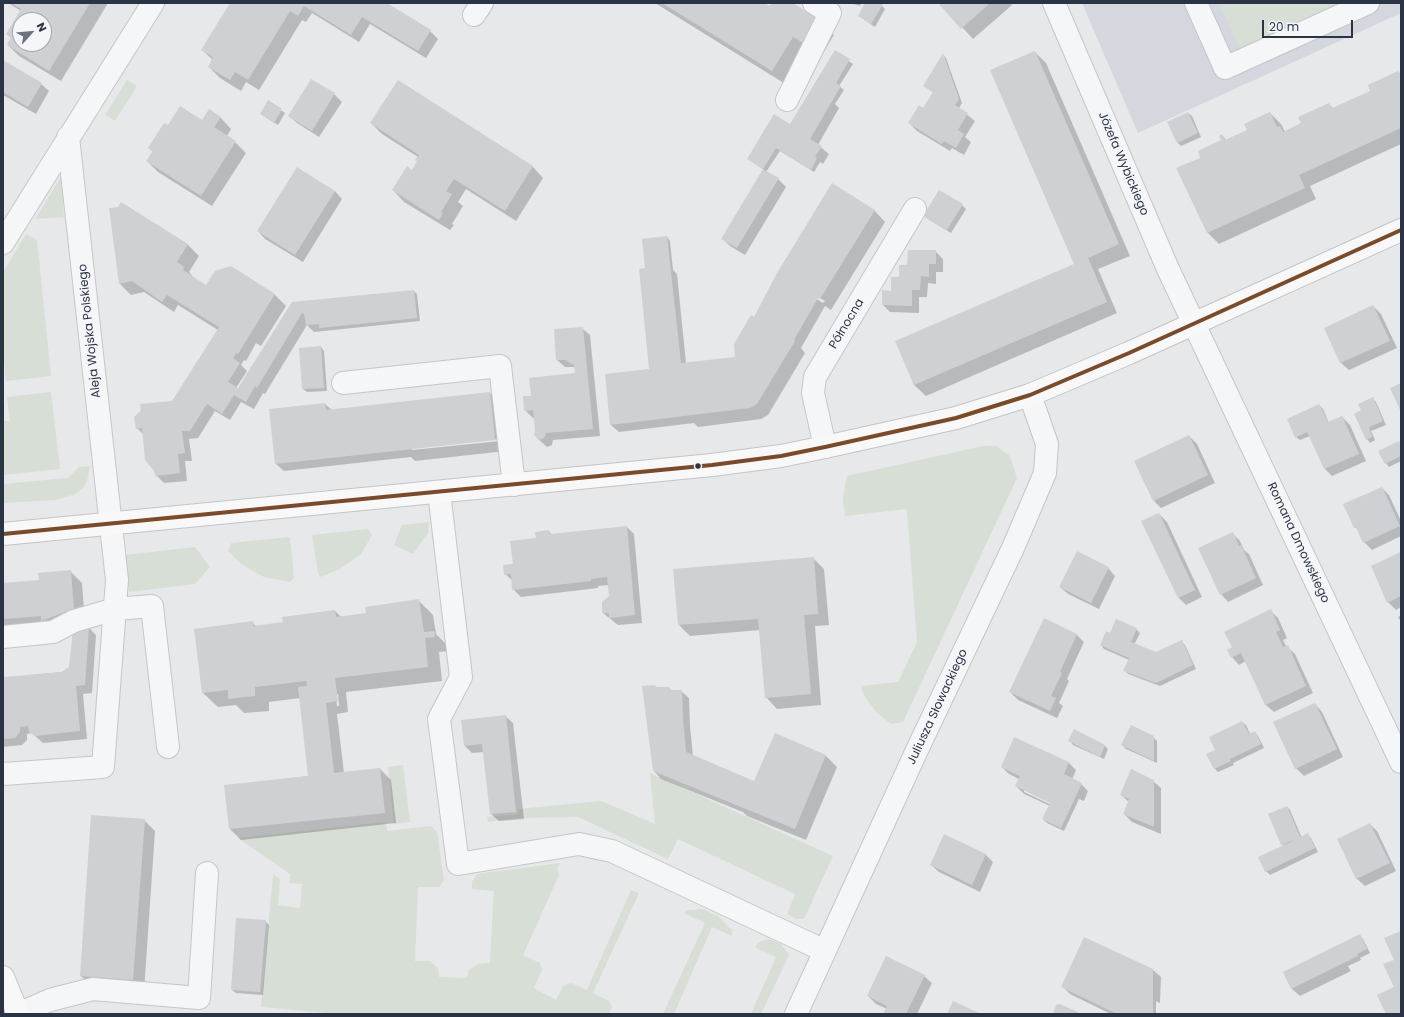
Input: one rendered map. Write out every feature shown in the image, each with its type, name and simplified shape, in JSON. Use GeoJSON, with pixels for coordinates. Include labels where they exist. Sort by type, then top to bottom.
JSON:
{"type":"FeatureCollection","features":[{"type":"Feature","properties":{"kind":"main road"},"geometry":{"type":"LineString","coordinates":[[3,534],[712,465],[781,456],[825,448],[956,418],[1030,395],[1129,353],[1401,230]]}},
{"type":"Feature","properties":{"kind":"main road"},"geometry":{"type":"LineString","coordinates":[[3,977],[18,1014]]}},
{"type":"Feature","properties":{"kind":"street"},"geometry":{"type":"LineString","coordinates":[[3,243],[153,3]]}},
{"type":"Feature","properties":{"kind":"street"},"geometry":{"type":"LineString","coordinates":[[787,100],[830,13],[814,3]]}},
{"type":"Feature","properties":{"kind":"street","name":"Józefa Wybickiego"},"geometry":{"type":"LineString","coordinates":[[1054,3],[1168,269],[1194,324]]}},
{"type":"Feature","properties":{"kind":"street"},"geometry":{"type":"LineString","coordinates":[[1196,3],[1224,68],[1368,3]]}},
{"type":"Feature","properties":{"kind":"street","name":"Aleja Wojska Polskiego"},"geometry":{"type":"LineString","coordinates":[[3,774],[102,766],[117,580],[68,137]]}},
{"type":"Feature","properties":{"kind":"street","name":"Północna"},"geometry":{"type":"LineString","coordinates":[[825,448],[813,393],[814,382],[915,209]]}},
{"type":"Feature","properties":{"kind":"street","name":"Romana Dmowskiego"},"geometry":{"type":"LineString","coordinates":[[1194,324],[1401,762]]}},
{"type":"Feature","properties":{"kind":"street"},"geometry":{"type":"LineString","coordinates":[[343,382],[500,366],[514,484]]}},
{"type":"Feature","properties":{"kind":"street","name":"Juliusza Słowackiego"},"geometry":{"type":"LineString","coordinates":[[796,1014],[917,750],[1013,548],[1045,473],[1046,444],[1030,395]]}},
{"type":"Feature","properties":{"kind":"street"},"geometry":{"type":"LineString","coordinates":[[439,492],[461,676],[439,719],[458,864],[579,844],[612,851],[825,951]]}},
{"type":"Feature","properties":{"kind":"street"},"geometry":{"type":"LineString","coordinates":[[3,637],[53,632],[74,621],[115,609],[152,606],[168,747]]}},
{"type":"Feature","properties":{"kind":"street"},"geometry":{"type":"LineString","coordinates":[[18,1014],[50,1000],[93,989],[199,998],[207,873]]}},
{"type":"Feature","properties":{"kind":"shaded area"},"geometry":{"type":"Polygon","coordinates":[[[1082,3],[1401,3],[1401,13],[1138,133],[1082,3]]]}},
{"type":"Feature","properties":{"kind":"shaded area"},"geometry":{"type":"Polygon","coordinates":[[[1219,3],[1349,3],[1241,51],[1219,3]]]}},
{"type":"Feature","properties":{"kind":"shaded area"},"geometry":{"type":"Polygon","coordinates":[[[127,80],[137,86],[115,121],[105,115],[127,80]]]}},
{"type":"Feature","properties":{"kind":"shaded area"},"geometry":{"type":"Polygon","coordinates":[[[61,177],[64,217],[35,219],[61,177]]]}},
{"type":"Feature","properties":{"kind":"shaded area"},"geometry":{"type":"Polygon","coordinates":[[[26,234],[37,240],[51,376],[6,381],[3,349],[3,272],[26,234]]]}},
{"type":"Feature","properties":{"kind":"shaded area"},"geometry":{"type":"Polygon","coordinates":[[[51,392],[60,469],[3,475],[3,421],[10,421],[7,397],[51,392]]]}},
{"type":"Feature","properties":{"kind":"shaded area"},"geometry":{"type":"Polygon","coordinates":[[[983,446],[996,446],[1010,456],[1017,478],[903,722],[891,724],[876,712],[864,695],[861,686],[898,682],[917,642],[907,509],[845,516],[843,498],[847,476],[983,446]]]}},
{"type":"Feature","properties":{"kind":"shaded area"},"geometry":{"type":"Polygon","coordinates":[[[90,466],[87,481],[82,489],[75,494],[56,500],[3,503],[3,484],[68,478],[79,467],[90,466]]]}},
{"type":"Feature","properties":{"kind":"shaded area"},"geometry":{"type":"Polygon","coordinates":[[[429,522],[428,533],[413,554],[394,545],[402,525],[429,522]]]}},
{"type":"Feature","properties":{"kind":"shaded area"},"geometry":{"type":"Polygon","coordinates":[[[368,529],[372,535],[361,554],[340,569],[320,577],[318,573],[312,535],[368,529]]]}},
{"type":"Feature","properties":{"kind":"shaded area"},"geometry":{"type":"Polygon","coordinates":[[[290,537],[294,578],[290,582],[264,577],[241,564],[228,551],[231,543],[290,537]]]}},
{"type":"Feature","properties":{"kind":"shaded area"},"geometry":{"type":"Polygon","coordinates":[[[195,547],[210,567],[195,584],[129,592],[125,555],[195,547]]]}},
{"type":"Feature","properties":{"kind":"shaded area"},"geometry":{"type":"Polygon","coordinates":[[[403,765],[410,822],[394,824],[388,767],[403,765]]]}},
{"type":"Feature","properties":{"kind":"shaded area"},"geometry":{"type":"Polygon","coordinates":[[[650,773],[833,856],[804,919],[796,919],[787,914],[795,894],[678,839],[668,859],[578,817],[519,818],[488,822],[487,817],[519,814],[518,809],[601,801],[655,824],[650,773]]]}},
{"type":"Feature","properties":{"kind":"shaded area"},"geometry":{"type":"Polygon","coordinates":[[[386,822],[387,831],[431,826],[437,832],[444,880],[439,887],[418,887],[415,961],[430,961],[438,968],[439,977],[467,978],[469,970],[478,964],[490,963],[494,891],[472,889],[472,882],[477,874],[560,863],[557,869],[559,875],[523,955],[540,963],[542,970],[534,988],[556,1000],[563,986],[571,983],[587,990],[631,890],[639,893],[593,993],[609,1001],[612,1007],[609,1014],[338,1014],[261,1007],[273,874],[280,879],[278,905],[300,908],[302,884],[289,883],[290,874],[238,838],[386,822]]]}},
{"type":"Feature","properties":{"kind":"shaded area"},"geometry":{"type":"Polygon","coordinates":[[[703,909],[719,917],[732,930],[732,936],[712,927],[674,1014],[663,1014],[705,923],[684,913],[688,910],[703,909]]]}},
{"type":"Feature","properties":{"kind":"shaded area"},"geometry":{"type":"Polygon","coordinates":[[[769,939],[781,944],[789,955],[761,1014],[751,1014],[776,957],[755,947],[759,942],[769,939]]]}},
{"type":"Feature","properties":{"kind":"building"},"geometry":{"type":"Polygon","coordinates":[[[11,3],[90,3],[49,71],[18,52],[52,52],[52,12],[19,12],[21,9],[11,3]]]}},
{"type":"Feature","properties":{"kind":"building"},"geometry":{"type":"Polygon","coordinates":[[[230,3],[387,3],[431,30],[418,51],[362,17],[351,35],[304,6],[298,16],[290,11],[248,80],[235,72],[230,80],[208,67],[213,57],[201,50],[230,3]]]}},
{"type":"Feature","properties":{"kind":"building"},"geometry":{"type":"Polygon","coordinates":[[[662,3],[764,3],[770,6],[772,3],[793,3],[820,20],[805,44],[793,37],[772,71],[662,3]]]}},
{"type":"Feature","properties":{"kind":"building"},"geometry":{"type":"Polygon","coordinates":[[[865,3],[883,4],[871,24],[858,16],[865,3]]]}},
{"type":"Feature","properties":{"kind":"building"},"geometry":{"type":"Polygon","coordinates":[[[938,3],[990,3],[961,29],[938,3]]]}},
{"type":"Feature","properties":{"kind":"building"},"geometry":{"type":"Polygon","coordinates":[[[12,24],[12,48],[7,45],[11,37],[6,34],[12,24]]]}},
{"type":"Feature","properties":{"kind":"building"},"geometry":{"type":"Polygon","coordinates":[[[835,50],[850,59],[836,83],[841,86],[810,139],[822,146],[815,157],[817,158],[811,170],[776,148],[763,169],[747,159],[774,114],[790,124],[835,50]]]}},
{"type":"Feature","properties":{"kind":"building"},"geometry":{"type":"Polygon","coordinates":[[[1035,51],[1119,244],[1088,258],[1107,302],[914,385],[895,341],[1074,264],[990,70],[1035,51]]]}},
{"type":"Feature","properties":{"kind":"building"},"geometry":{"type":"Polygon","coordinates":[[[943,53],[959,99],[955,105],[968,113],[958,130],[964,134],[956,148],[944,141],[942,144],[908,123],[919,105],[923,108],[933,92],[923,86],[943,53]]]}},
{"type":"Feature","properties":{"kind":"building"},"geometry":{"type":"Polygon","coordinates":[[[3,60],[42,83],[28,107],[3,92],[3,60]]]}},
{"type":"Feature","properties":{"kind":"building"},"geometry":{"type":"Polygon","coordinates":[[[1398,71],[1401,76],[1401,128],[1299,175],[1305,188],[1207,233],[1176,168],[1200,158],[1198,151],[1221,140],[1219,136],[1222,134],[1225,140],[1247,130],[1244,124],[1270,112],[1277,127],[1280,126],[1283,132],[1301,123],[1298,117],[1329,103],[1332,108],[1370,91],[1368,85],[1398,71]]]}},
{"type":"Feature","properties":{"kind":"building"},"geometry":{"type":"Polygon","coordinates":[[[311,79],[335,93],[312,131],[288,116],[311,79]]]}},
{"type":"Feature","properties":{"kind":"building"},"geometry":{"type":"Polygon","coordinates":[[[398,80],[533,166],[505,211],[454,179],[446,191],[452,194],[441,212],[443,213],[439,220],[392,190],[407,166],[412,170],[417,161],[415,160],[419,155],[370,123],[398,80]]]}},
{"type":"Feature","properties":{"kind":"building"},"geometry":{"type":"Polygon","coordinates":[[[268,100],[282,109],[274,123],[260,114],[268,100]]]}},
{"type":"Feature","properties":{"kind":"building"},"geometry":{"type":"Polygon","coordinates":[[[180,106],[202,120],[209,109],[221,117],[214,127],[236,141],[201,196],[146,161],[153,151],[148,148],[164,123],[168,125],[180,106]]]}},
{"type":"Feature","properties":{"kind":"building"},"geometry":{"type":"Polygon","coordinates":[[[1188,112],[1198,133],[1177,143],[1167,122],[1188,112]]]}},
{"type":"Feature","properties":{"kind":"building"},"geometry":{"type":"Polygon","coordinates":[[[297,167],[335,191],[295,255],[257,231],[297,167]]]}},
{"type":"Feature","properties":{"kind":"building"},"geometry":{"type":"Polygon","coordinates":[[[763,169],[779,178],[737,248],[721,239],[763,169]]]}},
{"type":"Feature","properties":{"kind":"building"},"geometry":{"type":"Polygon","coordinates":[[[832,183],[875,210],[820,299],[818,298],[794,340],[795,341],[757,404],[750,408],[610,425],[605,374],[649,369],[639,269],[645,268],[642,239],[667,236],[681,363],[735,357],[734,344],[751,315],[754,317],[777,273],[832,183]]]}},
{"type":"Feature","properties":{"kind":"building"},"geometry":{"type":"Polygon","coordinates":[[[939,190],[963,204],[947,230],[923,216],[939,190]]]}},
{"type":"Feature","properties":{"kind":"building"},"geometry":{"type":"Polygon","coordinates":[[[121,202],[188,244],[177,262],[184,267],[183,270],[206,285],[215,271],[231,266],[275,294],[238,354],[236,353],[233,358],[240,363],[228,382],[238,388],[292,302],[414,290],[417,318],[319,328],[319,324],[306,325],[304,314],[302,313],[257,388],[255,386],[246,402],[234,395],[222,414],[207,404],[190,431],[182,431],[185,453],[178,454],[180,473],[155,476],[154,471],[145,460],[142,428],[136,429],[134,417],[141,410],[140,404],[172,401],[219,327],[167,295],[162,302],[132,281],[119,284],[109,208],[118,207],[121,202]]]}},
{"type":"Feature","properties":{"kind":"building"},"geometry":{"type":"Polygon","coordinates":[[[908,250],[936,250],[936,264],[929,264],[929,277],[921,276],[920,290],[912,290],[912,306],[882,305],[882,290],[891,291],[891,277],[899,277],[899,265],[907,265],[908,250]]]}},
{"type":"Feature","properties":{"kind":"building"},"geometry":{"type":"Polygon","coordinates":[[[1373,305],[1390,341],[1340,363],[1324,328],[1373,305]]]}},
{"type":"Feature","properties":{"kind":"building"},"geometry":{"type":"Polygon","coordinates":[[[583,327],[593,429],[546,433],[544,438],[539,440],[534,435],[533,410],[524,411],[523,396],[531,396],[529,378],[575,373],[574,365],[565,360],[556,360],[554,329],[583,327]]]}},
{"type":"Feature","properties":{"kind":"building"},"geometry":{"type":"Polygon","coordinates":[[[321,346],[324,388],[302,389],[299,348],[321,346]]]}},
{"type":"Feature","properties":{"kind":"building"},"geometry":{"type":"Polygon","coordinates":[[[1401,383],[1401,412],[1390,388],[1401,383]]]}},
{"type":"Feature","properties":{"kind":"building"},"geometry":{"type":"Polygon","coordinates":[[[490,392],[495,440],[275,464],[269,409],[325,403],[326,410],[490,392]]]}},
{"type":"Feature","properties":{"kind":"building"},"geometry":{"type":"Polygon","coordinates":[[[1373,397],[1383,421],[1369,427],[1372,437],[1366,440],[1354,414],[1361,410],[1358,404],[1373,397]]]}},
{"type":"Feature","properties":{"kind":"building"},"geometry":{"type":"Polygon","coordinates":[[[1319,404],[1328,422],[1342,416],[1359,454],[1324,469],[1307,432],[1295,438],[1287,419],[1319,404]]]}},
{"type":"Feature","properties":{"kind":"building"},"geometry":{"type":"Polygon","coordinates":[[[1189,435],[1208,475],[1153,501],[1134,461],[1189,435]]]}},
{"type":"Feature","properties":{"kind":"building"},"geometry":{"type":"Polygon","coordinates":[[[1399,441],[1401,446],[1401,456],[1385,464],[1378,451],[1399,441]]]}},
{"type":"Feature","properties":{"kind":"building"},"geometry":{"type":"Polygon","coordinates":[[[1382,487],[1400,526],[1363,543],[1343,504],[1382,487]]]}},
{"type":"Feature","properties":{"kind":"building"},"geometry":{"type":"Polygon","coordinates":[[[1159,513],[1195,590],[1178,598],[1141,521],[1159,513]]]}},
{"type":"Feature","properties":{"kind":"building"},"geometry":{"type":"Polygon","coordinates":[[[627,526],[635,615],[609,618],[609,613],[602,613],[602,602],[609,596],[607,577],[591,579],[591,581],[512,590],[511,574],[504,575],[503,565],[513,564],[510,541],[536,538],[535,532],[549,530],[550,534],[627,526]]]}},
{"type":"Feature","properties":{"kind":"building"},"geometry":{"type":"Polygon","coordinates":[[[1233,532],[1239,546],[1241,545],[1256,578],[1220,595],[1198,548],[1233,532]]]}},
{"type":"Feature","properties":{"kind":"building"},"geometry":{"type":"Polygon","coordinates":[[[1077,551],[1109,567],[1091,603],[1059,587],[1077,551]]]}},
{"type":"Feature","properties":{"kind":"building"},"geometry":{"type":"Polygon","coordinates":[[[1401,552],[1401,596],[1387,603],[1371,566],[1401,552]]]}},
{"type":"Feature","properties":{"kind":"building"},"geometry":{"type":"Polygon","coordinates":[[[814,557],[818,614],[804,615],[811,694],[765,698],[758,619],[678,625],[673,569],[814,557]]]}},
{"type":"Feature","properties":{"kind":"building"},"geometry":{"type":"Polygon","coordinates":[[[71,570],[74,612],[65,612],[41,621],[41,616],[3,619],[3,583],[39,580],[38,573],[71,570]]]}},
{"type":"Feature","properties":{"kind":"building"},"geometry":{"type":"Polygon","coordinates":[[[419,599],[424,632],[434,631],[435,637],[425,638],[428,667],[335,678],[338,701],[326,703],[334,773],[380,768],[385,813],[229,829],[224,785],[308,776],[298,687],[307,686],[306,681],[255,687],[255,696],[228,699],[228,690],[202,693],[194,629],[253,621],[254,626],[283,622],[282,617],[335,610],[336,617],[366,613],[365,607],[419,599]]]}},
{"type":"Feature","properties":{"kind":"building"},"geometry":{"type":"Polygon","coordinates":[[[1271,609],[1280,630],[1276,632],[1283,647],[1288,645],[1306,686],[1265,705],[1241,653],[1231,658],[1227,650],[1232,647],[1224,632],[1271,609]]]}},
{"type":"Feature","properties":{"kind":"building"},"geometry":{"type":"Polygon","coordinates":[[[1044,618],[1077,634],[1060,672],[1062,673],[1051,696],[1056,698],[1050,711],[1009,692],[1044,618]]]}},
{"type":"Feature","properties":{"kind":"building"},"geometry":{"type":"Polygon","coordinates":[[[1116,619],[1137,628],[1131,642],[1156,652],[1182,640],[1193,665],[1156,683],[1123,671],[1129,658],[1100,645],[1106,631],[1110,633],[1116,619]]]}},
{"type":"Feature","properties":{"kind":"building"},"geometry":{"type":"Polygon","coordinates":[[[89,627],[85,685],[76,686],[80,731],[35,736],[29,732],[28,726],[20,727],[20,732],[15,738],[3,739],[3,677],[62,672],[69,667],[73,630],[89,627]]]}},
{"type":"Feature","properties":{"kind":"building"},"geometry":{"type":"Polygon","coordinates":[[[655,685],[656,687],[669,687],[670,690],[682,690],[686,752],[754,781],[775,733],[826,755],[795,829],[653,771],[642,686],[655,685]]]}},
{"type":"Feature","properties":{"kind":"building"},"geometry":{"type":"Polygon","coordinates":[[[1315,703],[1337,749],[1295,769],[1273,722],[1315,703]]]}},
{"type":"Feature","properties":{"kind":"building"},"geometry":{"type":"Polygon","coordinates":[[[506,715],[516,812],[490,814],[482,744],[464,746],[461,720],[506,715]]]}},
{"type":"Feature","properties":{"kind":"building"},"geometry":{"type":"Polygon","coordinates":[[[1242,721],[1249,734],[1255,731],[1261,744],[1230,759],[1231,761],[1214,769],[1206,754],[1215,750],[1209,737],[1242,721]]]}},
{"type":"Feature","properties":{"kind":"building"},"geometry":{"type":"Polygon","coordinates":[[[1131,725],[1154,736],[1154,761],[1121,745],[1131,725]]]}},
{"type":"Feature","properties":{"kind":"building"},"geometry":{"type":"Polygon","coordinates":[[[1074,729],[1105,745],[1100,757],[1068,741],[1074,729]]]}},
{"type":"Feature","properties":{"kind":"building"},"geometry":{"type":"Polygon","coordinates":[[[1014,737],[1069,762],[1064,774],[1082,783],[1061,828],[1042,819],[1050,803],[1015,786],[1020,776],[1001,767],[1014,737]]]}},
{"type":"Feature","properties":{"kind":"building"},"geometry":{"type":"Polygon","coordinates":[[[1131,769],[1154,780],[1154,827],[1123,814],[1129,799],[1120,795],[1131,769]]]}},
{"type":"Feature","properties":{"kind":"building"},"geometry":{"type":"Polygon","coordinates":[[[1287,806],[1300,837],[1308,833],[1315,848],[1265,872],[1258,857],[1297,839],[1281,845],[1268,814],[1287,806]]]}},
{"type":"Feature","properties":{"kind":"building"},"geometry":{"type":"Polygon","coordinates":[[[91,815],[145,819],[133,980],[80,976],[91,815]]]}},
{"type":"Feature","properties":{"kind":"building"},"geometry":{"type":"Polygon","coordinates":[[[1370,823],[1390,863],[1356,879],[1337,839],[1370,823]]]}},
{"type":"Feature","properties":{"kind":"building"},"geometry":{"type":"Polygon","coordinates":[[[944,834],[986,854],[972,885],[930,865],[944,834]]]}},
{"type":"Feature","properties":{"kind":"building"},"geometry":{"type":"Polygon","coordinates":[[[236,918],[266,920],[260,992],[231,990],[236,918]]]}},
{"type":"Feature","properties":{"kind":"building"},"geometry":{"type":"Polygon","coordinates":[[[1401,931],[1401,1014],[1386,1014],[1377,995],[1394,987],[1383,964],[1394,960],[1384,938],[1401,931]]]}},
{"type":"Feature","properties":{"kind":"building"},"geometry":{"type":"Polygon","coordinates":[[[1360,934],[1367,949],[1357,954],[1358,956],[1291,989],[1283,972],[1360,934]]]}},
{"type":"Feature","properties":{"kind":"building"},"geometry":{"type":"Polygon","coordinates":[[[1084,937],[1153,969],[1153,1014],[1117,1014],[1061,987],[1084,937]]]}},
{"type":"Feature","properties":{"kind":"building"},"geometry":{"type":"Polygon","coordinates":[[[886,956],[925,975],[906,1014],[883,1014],[887,1006],[867,996],[886,956]]]}},
{"type":"Feature","properties":{"kind":"building"},"geometry":{"type":"Polygon","coordinates":[[[953,1001],[981,1014],[947,1014],[953,1001]]]}},
{"type":"Feature","properties":{"kind":"building"},"geometry":{"type":"Polygon","coordinates":[[[1060,1004],[1082,1014],[1053,1014],[1056,1005],[1060,1004]]]}},
{"type":"Feature","properties":{"kind":"transit line"},"geometry":{"type":"LineString","coordinates":[[3,534],[712,465],[781,456],[825,447],[956,418],[1030,395],[1129,353],[1401,230]]}}]}
